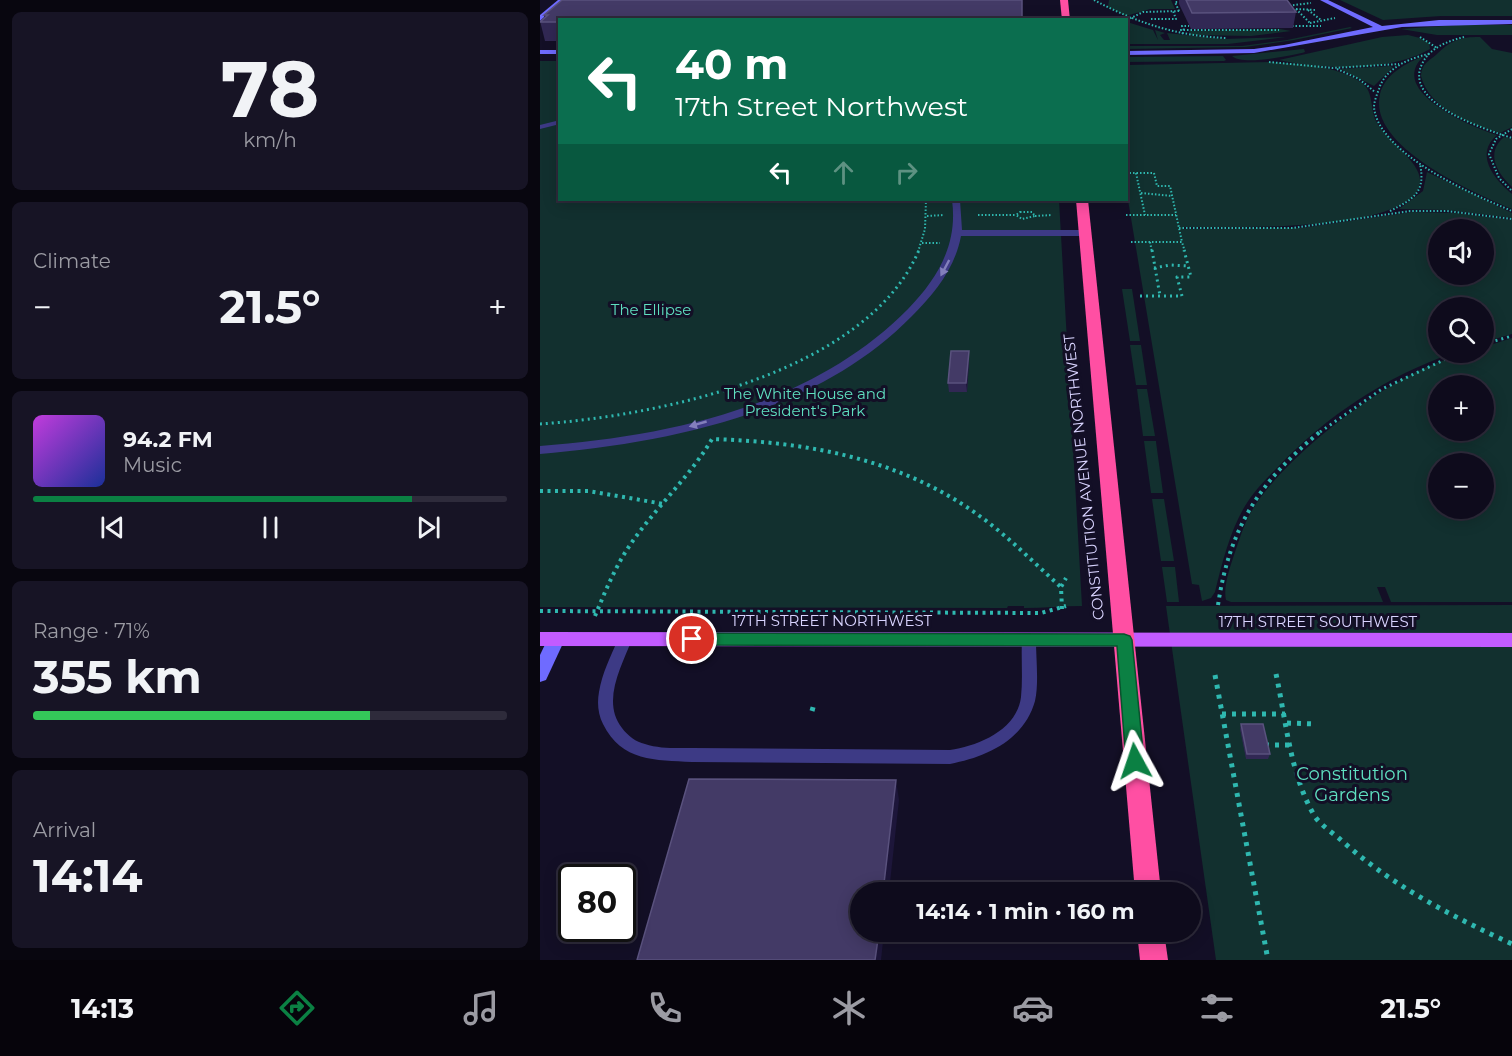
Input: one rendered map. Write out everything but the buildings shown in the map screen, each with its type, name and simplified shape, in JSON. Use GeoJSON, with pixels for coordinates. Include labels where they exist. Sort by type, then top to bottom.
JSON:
{"type":"FeatureCollection","features":[{"type":"Feature","properties":{"kind":"highway"},"geometry":{"type":"LineString","coordinates":[[1064,0],[1066,18]]}},
{"type":"Feature","properties":{"kind":"highway","name":"CONSTITUTION AVENUE NORTHWEST"},"geometry":{"type":"LineString","coordinates":[[1082,201],[1147,882]]}},
{"type":"Feature","properties":{"kind":"highway"},"geometry":{"type":"LineString","coordinates":[[1153,942],[1154,960]]}},
{"type":"Feature","properties":{"kind":"main road"},"geometry":{"type":"LineString","coordinates":[[540,19],[562,0]]}},
{"type":"Feature","properties":{"kind":"main road"},"geometry":{"type":"LineString","coordinates":[[1323,0],[1381,28]]}},
{"type":"Feature","properties":{"kind":"main road"},"geometry":{"type":"LineString","coordinates":[[1128,53],[1260,50],[1381,28],[1512,22]]}},
{"type":"Feature","properties":{"kind":"main road"},"geometry":{"type":"LineString","coordinates":[[540,52],[558,52]]}},
{"type":"Feature","properties":{"kind":"main road"},"geometry":{"type":"LineString","coordinates":[[540,675],[548,639]]}},
{"type":"Feature","properties":{"kind":"main road","name":"17TH STREET NORTHWEST"},"geometry":{"type":"LineString","coordinates":[[548,639],[1124,640]]}},
{"type":"Feature","properties":{"kind":"main road","name":"17TH STREET SOUTHWEST"},"geometry":{"type":"LineString","coordinates":[[1124,640],[1512,640]]}},
{"type":"Feature","properties":{"kind":"lane"},"geometry":{"type":"LineString","coordinates":[[540,127],[558,122]]}},
{"type":"Feature","properties":{"kind":"lane"},"geometry":{"type":"LineString","coordinates":[[540,450],[616,442],[684,428],[764,402],[833,370],[880,341],[914,311],[942,274],[953,252],[958,229],[956,201]]}},
{"type":"Feature","properties":{"kind":"lane"},"geometry":{"type":"LineString","coordinates":[[958,229],[1085,229]]}},
{"type":"Feature","properties":{"kind":"lane"},"geometry":{"type":"LineString","coordinates":[[625,639],[606,692],[605,713],[618,735],[639,749],[661,754],[692,755],[919,757],[955,757],[973,753],[997,742],[1010,731],[1021,717],[1028,699],[1029,640]]}},
{"type":"Feature","properties":{"kind":"path"},"geometry":{"type":"LineString","coordinates":[[1094,0],[1125,18]]}},
{"type":"Feature","properties":{"kind":"path"},"geometry":{"type":"LineString","coordinates":[[1284,0],[1313,26]]}},
{"type":"Feature","properties":{"kind":"path"},"geometry":{"type":"LineString","coordinates":[[1181,11],[1175,2],[1189,2]]}},
{"type":"Feature","properties":{"kind":"path"},"geometry":{"type":"LineString","coordinates":[[1281,6],[1312,3]]}},
{"type":"Feature","properties":{"kind":"path"},"geometry":{"type":"LineString","coordinates":[[1296,9],[1317,10]]}},
{"type":"Feature","properties":{"kind":"path"},"geometry":{"type":"LineString","coordinates":[[1308,9],[1321,21]]}},
{"type":"Feature","properties":{"kind":"path"},"geometry":{"type":"LineString","coordinates":[[1151,20],[1176,20],[1173,11]]}},
{"type":"Feature","properties":{"kind":"path"},"geometry":{"type":"LineString","coordinates":[[1128,20],[1148,12],[1181,11]]}},
{"type":"Feature","properties":{"kind":"path"},"geometry":{"type":"LineString","coordinates":[[1148,12],[1154,29]]}},
{"type":"Feature","properties":{"kind":"path"},"geometry":{"type":"LineString","coordinates":[[1293,31],[1309,24],[1340,17]]}},
{"type":"Feature","properties":{"kind":"path"},"geometry":{"type":"LineString","coordinates":[[1128,20],[1154,29],[1183,35],[1235,38]]}},
{"type":"Feature","properties":{"kind":"path"},"geometry":{"type":"LineString","coordinates":[[1161,20],[1166,32]]}},
{"type":"Feature","properties":{"kind":"path"},"geometry":{"type":"LineString","coordinates":[[1290,20],[1297,30]]}},
{"type":"Feature","properties":{"kind":"path"},"geometry":{"type":"LineString","coordinates":[[1183,35],[1182,26],[1190,26]]}},
{"type":"Feature","properties":{"kind":"path"},"geometry":{"type":"LineString","coordinates":[[1184,30],[1279,30],[1278,27]]}},
{"type":"Feature","properties":{"kind":"path"},"geometry":{"type":"LineString","coordinates":[[1276,35],[1282,34]]}},
{"type":"Feature","properties":{"kind":"path"},"geometry":{"type":"LineString","coordinates":[[1413,34],[1427,40],[1437,48]]}},
{"type":"Feature","properties":{"kind":"path"},"geometry":{"type":"LineString","coordinates":[[1464,37],[1447,41],[1429,54],[1419,66],[1420,85],[1450,114],[1472,125],[1512,138]]}},
{"type":"Feature","properties":{"kind":"path"},"geometry":{"type":"LineString","coordinates":[[1264,62],[1333,68],[1401,64],[1429,54]]}},
{"type":"Feature","properties":{"kind":"path"},"geometry":{"type":"LineString","coordinates":[[1401,64],[1389,73],[1375,92],[1380,124],[1395,144],[1420,164],[1469,192],[1512,211]]}},
{"type":"Feature","properties":{"kind":"path"},"geometry":{"type":"LineString","coordinates":[[1333,68],[1359,79],[1375,92]]}},
{"type":"Feature","properties":{"kind":"path"},"geometry":{"type":"LineString","coordinates":[[1512,129],[1493,144],[1490,159],[1499,178],[1512,191]]}},
{"type":"Feature","properties":{"kind":"path"},"geometry":{"type":"LineString","coordinates":[[1387,212],[1419,193],[1424,182],[1420,164]]}},
{"type":"Feature","properties":{"kind":"path"},"geometry":{"type":"LineString","coordinates":[[1128,173],[1154,173],[1157,186],[1170,186],[1191,277],[1177,277],[1182,296],[1140,296]]}},
{"type":"Feature","properties":{"kind":"path"},"geometry":{"type":"LineString","coordinates":[[1136,173],[1144,215]]}},
{"type":"Feature","properties":{"kind":"path"},"geometry":{"type":"LineString","coordinates":[[1140,193],[1152,196],[1172,196]]}},
{"type":"Feature","properties":{"kind":"path"},"geometry":{"type":"LineString","coordinates":[[540,424],[609,418],[672,406],[759,378],[797,361],[842,335],[872,313],[892,293],[909,270],[922,243],[927,216],[926,201]]}},
{"type":"Feature","properties":{"kind":"path"},"geometry":{"type":"LineString","coordinates":[[978,215],[1016,215],[1026,211],[1035,216]]}},
{"type":"Feature","properties":{"kind":"path"},"geometry":{"type":"LineString","coordinates":[[1179,228],[1293,228],[1330,224],[1387,212],[1447,211],[1512,219]]}},
{"type":"Feature","properties":{"kind":"path"},"geometry":{"type":"LineString","coordinates":[[927,216],[945,215]]}},
{"type":"Feature","properties":{"kind":"path"},"geometry":{"type":"LineString","coordinates":[[1016,215],[1026,220],[1035,216],[1052,216]]}},
{"type":"Feature","properties":{"kind":"path"},"geometry":{"type":"LineString","coordinates":[[1126,215],[1176,215]]}},
{"type":"Feature","properties":{"kind":"path"},"geometry":{"type":"LineString","coordinates":[[1131,242],[1182,242]]}},
{"type":"Feature","properties":{"kind":"path"},"geometry":{"type":"LineString","coordinates":[[1150,242],[1160,296]]}},
{"type":"Feature","properties":{"kind":"path"},"geometry":{"type":"LineString","coordinates":[[922,243],[941,243]]}},
{"type":"Feature","properties":{"kind":"path"},"geometry":{"type":"LineString","coordinates":[[1155,268],[1170,265],[1188,266]]}},
{"type":"Feature","properties":{"kind":"path"},"geometry":{"type":"LineString","coordinates":[[1494,341],[1512,336]]}},
{"type":"Feature","properties":{"kind":"path"},"geometry":{"type":"LineString","coordinates":[[1218,605],[1223,572],[1245,513],[1285,464],[1316,435],[1355,406],[1413,372],[1435,363]]}},
{"type":"Feature","properties":{"kind":"path"},"geometry":{"type":"LineString","coordinates":[[672,406],[674,413]]}},
{"type":"Feature","properties":{"kind":"path"},"geometry":{"type":"LineString","coordinates":[[596,614],[611,577],[630,545],[697,465],[712,439],[780,442],[840,452],[891,467],[944,493],[997,530],[1061,586]]}},
{"type":"Feature","properties":{"kind":"path"},"geometry":{"type":"LineString","coordinates":[[540,491],[588,491],[664,504]]}},
{"type":"Feature","properties":{"kind":"path"},"geometry":{"type":"LineString","coordinates":[[540,611],[596,614],[1041,613],[1063,607],[1061,586],[1066,578]]}},
{"type":"Feature","properties":{"kind":"path"},"geometry":{"type":"LineString","coordinates":[[1276,674],[1300,781],[1316,818],[1344,844],[1404,887],[1512,944]]}},
{"type":"Feature","properties":{"kind":"path"},"geometry":{"type":"LineString","coordinates":[[1215,675],[1268,960]]}},
{"type":"Feature","properties":{"kind":"path"},"geometry":{"type":"LineString","coordinates":[[812,711],[814,704]]}},
{"type":"Feature","properties":{"kind":"path"},"geometry":{"type":"LineString","coordinates":[[1222,714],[1285,714]]}},
{"type":"Feature","properties":{"kind":"path"},"geometry":{"type":"LineString","coordinates":[[1287,723],[1317,724]]}},
{"type":"Feature","properties":{"kind":"path"},"geometry":{"type":"LineString","coordinates":[[1265,745],[1292,745]]}},
{"type":"Feature","properties":{"kind":"green space"},"geometry":{"type":"Polygon","coordinates":[[[1109,0],[1171,0],[1175,9],[1150,9],[1126,16],[1108,7],[1109,0]]]}},
{"type":"Feature","properties":{"kind":"green space"},"geometry":{"type":"Polygon","coordinates":[[[1340,0],[1512,0],[1512,16],[1441,16],[1383,20],[1340,0]]]}},
{"type":"Feature","properties":{"kind":"green space"},"geometry":{"type":"Polygon","coordinates":[[[1128,22],[1153,30],[1158,40],[1155,30],[1165,33],[1160,35],[1164,40],[1170,40],[1167,33],[1224,39],[1286,37],[1228,44],[1128,44],[1128,22]]]}},
{"type":"Feature","properties":{"kind":"green space"},"geometry":{"type":"Polygon","coordinates":[[[1458,25],[1512,25],[1512,35],[1437,35],[1401,29],[1458,25]]]}},
{"type":"Feature","properties":{"kind":"green space"},"geometry":{"type":"Polygon","coordinates":[[[1352,28],[1294,40],[1245,47],[1128,49],[1128,46],[1242,46],[1352,28]]]}},
{"type":"Feature","properties":{"kind":"green space"},"geometry":{"type":"Polygon","coordinates":[[[1280,29],[1291,31],[1251,36],[1190,35],[1189,31],[1280,29]]]}},
{"type":"Feature","properties":{"kind":"green space"},"geometry":{"type":"Polygon","coordinates":[[[1408,35],[1429,43],[1430,49],[1396,62],[1356,67],[1315,66],[1279,60],[1382,37],[1408,35]]]}},
{"type":"Feature","properties":{"kind":"green space"},"geometry":{"type":"Polygon","coordinates":[[[1480,37],[1492,49],[1512,53],[1512,127],[1500,133],[1453,114],[1433,98],[1421,76],[1425,65],[1446,46],[1456,40],[1480,37]]]}},
{"type":"Feature","properties":{"kind":"green space"},"geometry":{"type":"Polygon","coordinates":[[[1304,49],[1305,52],[1302,53],[1265,59],[1245,60],[1232,56],[1304,49]]]}},
{"type":"Feature","properties":{"kind":"green space"},"geometry":{"type":"Polygon","coordinates":[[[1223,56],[1226,60],[1128,62],[1128,57],[1223,56]]]}},
{"type":"Feature","properties":{"kind":"green space"},"geometry":{"type":"Polygon","coordinates":[[[1424,56],[1415,69],[1416,82],[1424,95],[1437,106],[1470,125],[1497,135],[1490,142],[1487,158],[1493,174],[1512,194],[1512,209],[1474,192],[1427,165],[1406,149],[1390,132],[1380,114],[1380,94],[1383,87],[1397,70],[1424,56]]]}},
{"type":"Feature","properties":{"kind":"green space","name":"The White House and President's Park"},"geometry":{"type":"Polygon","coordinates":[[[540,61],[558,61],[558,201],[1059,201],[1082,606],[1024,608],[1024,606],[1008,606],[1007,608],[540,607],[540,61]]]}},
{"type":"Feature","properties":{"kind":"green space"},"geometry":{"type":"Polygon","coordinates":[[[1270,62],[1318,66],[1341,72],[1366,87],[1381,130],[1415,166],[1420,184],[1415,194],[1398,206],[1372,215],[1340,221],[1269,227],[1183,227],[1183,229],[1301,228],[1412,212],[1456,213],[1512,220],[1512,334],[1494,339],[1494,297],[1428,297],[1428,362],[1359,400],[1316,431],[1297,448],[1260,485],[1245,506],[1231,537],[1215,592],[1211,598],[1202,601],[1199,585],[1192,584],[1128,200],[1128,65],[1270,62]]]}},
{"type":"Feature","properties":{"kind":"green space"},"geometry":{"type":"Polygon","coordinates":[[[1393,67],[1374,86],[1340,69],[1393,67]]]}},
{"type":"Feature","properties":{"kind":"green space"},"geometry":{"type":"Polygon","coordinates":[[[1504,137],[1512,139],[1512,187],[1502,176],[1495,163],[1495,150],[1504,137]]]}},
{"type":"Feature","properties":{"kind":"green space"},"geometry":{"type":"Polygon","coordinates":[[[1427,172],[1512,213],[1512,218],[1447,210],[1399,209],[1423,191],[1427,172]]]}},
{"type":"Feature","properties":{"kind":"green space"},"geometry":{"type":"Polygon","coordinates":[[[1122,289],[1132,289],[1140,341],[1130,341],[1122,289]]]}},
{"type":"Feature","properties":{"kind":"green space"},"geometry":{"type":"Polygon","coordinates":[[[1512,338],[1512,602],[1391,602],[1385,587],[1377,587],[1383,602],[1231,602],[1226,600],[1225,589],[1229,571],[1241,534],[1248,517],[1268,488],[1321,436],[1354,410],[1389,387],[1438,363],[1494,363],[1494,344],[1512,338]]]}},
{"type":"Feature","properties":{"kind":"green space"},"geometry":{"type":"Polygon","coordinates":[[[1130,345],[1141,345],[1147,385],[1136,385],[1130,345]]]}},
{"type":"Feature","properties":{"kind":"green space"},"geometry":{"type":"Polygon","coordinates":[[[1137,389],[1147,389],[1155,436],[1143,436],[1137,389]]]}},
{"type":"Feature","properties":{"kind":"green space"},"geometry":{"type":"Polygon","coordinates":[[[1144,441],[1156,441],[1163,493],[1151,493],[1144,441]]]}},
{"type":"Feature","properties":{"kind":"green space"},"geometry":{"type":"Polygon","coordinates":[[[1152,499],[1164,499],[1174,561],[1161,561],[1152,499]]]}},
{"type":"Feature","properties":{"kind":"green space"},"geometry":{"type":"Polygon","coordinates":[[[1162,567],[1175,567],[1179,602],[1167,602],[1162,567]]]}},
{"type":"Feature","properties":{"kind":"green space","name":"Constitution Gardens"},"geometry":{"type":"Polygon","coordinates":[[[1512,605],[1512,960],[1216,960],[1166,606],[1512,605]]]}},
{"type":"Feature","properties":{"kind":"route"},"geometry":{"type":"LineString","coordinates":[[692,639],[1124,640],[1135,761]]}},
{"type":"Feature","properties":{"kind":"park label","name":"The Ellipse"},"geometry":{"type":"Point","coordinates":[651,310]}}]}
